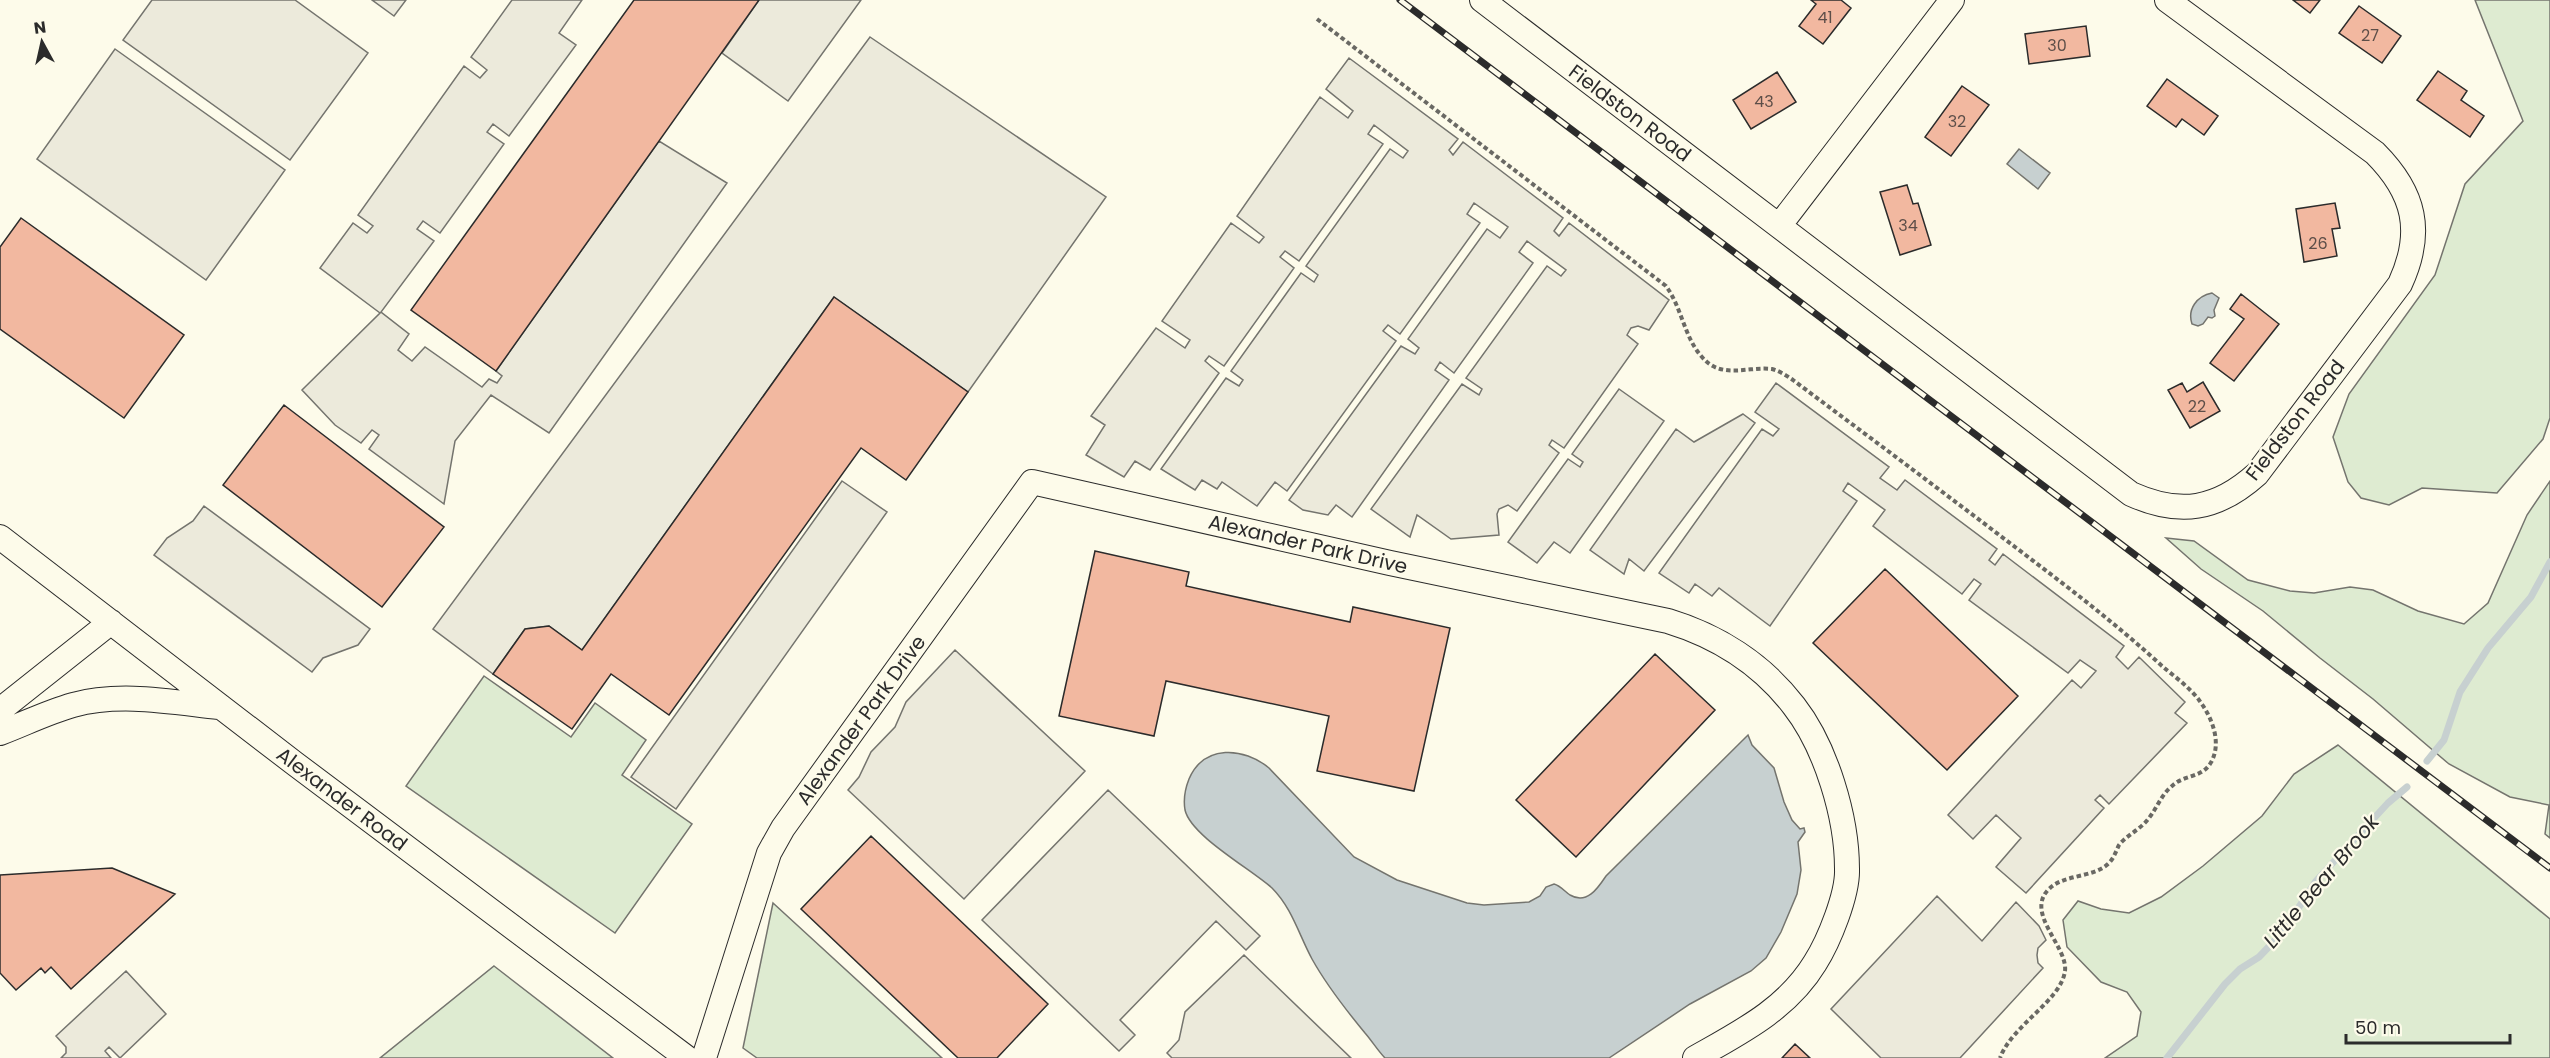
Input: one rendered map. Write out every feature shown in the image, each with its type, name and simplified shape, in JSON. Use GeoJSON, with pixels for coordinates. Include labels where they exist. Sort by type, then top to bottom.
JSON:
{"type":"FeatureCollection","features":[{"type":"Feature","properties":{"kind":"street","name":"Fieldston Road"},"geometry":{"type":"LineString","coordinates":[[1482,0],[2131,494],[2152,503],[2176,508],[2197,507],[2217,501],[2239,490],[2257,474],[2400,284],[2409,263],[2414,239],[2413,217],[2405,192],[2394,172],[2375,153],[2167,0]]}},
{"type":"Feature","properties":{"kind":"street"},"geometry":{"type":"LineString","coordinates":[[1779,226],[1952,0]]}},
{"type":"Feature","properties":{"kind":"street","name":"Alexander Park Drive"},"geometry":{"type":"LineString","coordinates":[[704,1058],[769,853],[783,828],[1032,482],[1390,563],[1668,621],[1697,630],[1725,644],[1770,680],[1794,705],[1812,733],[1838,803],[1848,871],[1831,933],[1815,963],[1797,988],[1774,1010],[1751,1026],[1695,1058]]}},
{"type":"Feature","properties":{"kind":"street","name":"Alexander Road"},"geometry":{"type":"LineString","coordinates":[[0,537],[220,707],[687,1058]]}},
{"type":"Feature","properties":{"kind":"street"},"geometry":{"type":"LineString","coordinates":[[0,710],[111,622]]}},
{"type":"Feature","properties":{"kind":"street"},"geometry":{"type":"LineString","coordinates":[[0,733],[75,705],[112,699],[147,699],[220,707]]}},
{"type":"Feature","properties":{"kind":"path"},"geometry":{"type":"LineString","coordinates":[[1317,19],[1666,286],[1678,304],[1693,345],[1711,366],[1730,371],[1774,370],[1793,380],[2116,624],[2198,698],[2214,727],[2216,751],[2211,763],[2205,771],[2173,784],[2148,819],[2120,845],[2109,863],[2061,882],[2049,888],[2045,893],[2042,908],[2045,921],[2063,957],[2065,965],[2063,980],[2053,995],[2005,1045],[2000,1058]]}},
{"type":"Feature","properties":{"kind":"green space"},"geometry":{"type":"Polygon","coordinates":[[[2475,0],[2550,0],[2550,418],[2543,439],[2497,493],[2422,488],[2389,505],[2361,498],[2348,482],[2333,437],[2349,394],[2435,275],[2465,184],[2523,121],[2475,0]]]}},
{"type":"Feature","properties":{"kind":"green space"},"geometry":{"type":"Polygon","coordinates":[[[2550,481],[2550,838],[2545,834],[2549,805],[2510,797],[2449,764],[2373,699],[2263,611],[2201,569],[2166,538],[2194,541],[2248,580],[2290,591],[2314,593],[2350,587],[2373,590],[2418,611],[2464,624],[2488,603],[2527,515],[2550,481]]]}},
{"type":"Feature","properties":{"kind":"green space"},"geometry":{"type":"Polygon","coordinates":[[[484,676],[571,737],[595,703],[646,740],[622,775],[692,824],[615,933],[406,786],[484,676]]]}},
{"type":"Feature","properties":{"kind":"green space"},"geometry":{"type":"Polygon","coordinates":[[[2338,745],[2550,919],[2550,1058],[2105,1058],[2137,1036],[2141,1012],[2127,992],[2101,982],[2067,947],[2063,920],[2078,901],[2101,909],[2129,913],[2161,897],[2203,866],[2262,816],[2294,774],[2338,745]]]}},
{"type":"Feature","properties":{"kind":"green space"},"geometry":{"type":"Polygon","coordinates":[[[773,903],[942,1058],[757,1058],[743,1048],[773,903]]]}},
{"type":"Feature","properties":{"kind":"green space"},"geometry":{"type":"Polygon","coordinates":[[[494,966],[613,1058],[380,1058],[494,966]]]}},
{"type":"Feature","properties":{"kind":"shaded area"},"geometry":{"type":"Polygon","coordinates":[[[152,0],[295,0],[368,53],[290,160],[123,40],[152,0]]]}},
{"type":"Feature","properties":{"kind":"shaded area"},"geometry":{"type":"Polygon","coordinates":[[[372,0],[406,0],[394,16],[372,0]]]}},
{"type":"Feature","properties":{"kind":"shaded area"},"geometry":{"type":"Polygon","coordinates":[[[512,0],[582,0],[559,33],[576,45],[509,136],[493,124],[487,132],[504,144],[440,233],[423,221],[417,229],[434,241],[381,312],[409,334],[398,350],[412,361],[425,347],[482,387],[489,379],[497,383],[502,376],[496,371],[659,141],[727,183],[549,433],[491,395],[455,441],[444,504],[369,449],[379,435],[372,430],[361,443],[335,425],[302,390],[380,313],[320,268],[353,223],[367,233],[373,226],[358,215],[464,66],[480,78],[487,70],[471,57],[512,0]]]}},
{"type":"Feature","properties":{"kind":"shaded area"},"geometry":{"type":"Polygon","coordinates":[[[759,0],[861,0],[788,101],[722,53],[759,0]]]}},
{"type":"Feature","properties":{"kind":"shaded area"},"geometry":{"type":"Polygon","coordinates":[[[870,37],[1106,197],[968,392],[834,297],[582,650],[549,626],[525,629],[493,674],[433,629],[870,37]]]}},
{"type":"Feature","properties":{"kind":"shaded area"},"geometry":{"type":"Polygon","coordinates":[[[115,49],[285,170],[206,280],[37,159],[115,49]]]}},
{"type":"Feature","properties":{"kind":"shaded area"},"geometry":{"type":"Polygon","coordinates":[[[1349,58],[1458,139],[1449,150],[1453,155],[1463,142],[1563,218],[1554,231],[1559,236],[1569,223],[1669,300],[1649,330],[1638,326],[1631,328],[1627,335],[1638,344],[1564,448],[1552,440],[1549,445],[1559,453],[1517,511],[1508,505],[1499,509],[1497,514],[1499,535],[1451,539],[1417,515],[1410,537],[1371,509],[1462,384],[1479,395],[1482,389],[1466,378],[1547,266],[1561,276],[1566,270],[1527,241],[1519,252],[1533,263],[1454,373],[1440,362],[1435,370],[1449,380],[1352,517],[1336,505],[1328,515],[1303,510],[1289,500],[1401,346],[1415,354],[1419,348],[1408,339],[1487,229],[1500,238],[1508,227],[1474,203],[1467,214],[1480,223],[1400,334],[1388,325],[1383,331],[1396,341],[1287,491],[1275,482],[1257,506],[1222,482],[1217,489],[1202,480],[1195,490],[1161,469],[1226,378],[1239,386],[1243,380],[1231,371],[1301,273],[1314,282],[1318,275],[1306,266],[1390,149],[1403,158],[1408,151],[1374,125],[1368,134],[1383,144],[1299,261],[1285,251],[1280,257],[1294,268],[1224,366],[1209,356],[1205,361],[1219,373],[1150,470],[1135,461],[1124,477],[1086,455],[1105,425],[1091,416],[1156,328],[1185,348],[1190,340],[1162,321],[1231,223],[1259,243],[1264,237],[1237,216],[1320,97],[1348,118],[1353,111],[1326,89],[1349,58]]]}},
{"type":"Feature","properties":{"kind":"shaded area"},"geometry":{"type":"Polygon","coordinates":[[[2019,149],[2050,173],[2038,189],[2007,164],[2019,149]]]}},
{"type":"Feature","properties":{"kind":"shaded area"},"geometry":{"type":"Polygon","coordinates":[[[2212,293],[2219,298],[2214,310],[2215,316],[2208,317],[2203,324],[2198,326],[2192,324],[2191,313],[2194,304],[2202,297],[2212,293]]]}},
{"type":"Feature","properties":{"kind":"shaded area"},"geometry":{"type":"Polygon","coordinates":[[[1776,383],[1889,467],[1880,478],[1897,490],[1905,480],[1997,549],[1989,560],[1995,565],[2003,554],[2124,646],[2116,657],[2128,669],[2139,657],[2185,702],[2175,713],[2187,723],[2109,804],[2100,795],[2095,800],[2104,808],[2026,893],[1996,867],[2021,838],[1996,815],[1973,839],[1948,815],[2072,680],[2081,688],[2096,671],[2080,660],[2068,673],[1969,600],[1981,584],[1974,579],[1962,594],[1873,526],[1885,510],[1848,483],[1843,491],[1857,501],[1770,626],[1719,588],[1712,596],[1695,584],[1689,593],[1659,573],[1762,429],[1773,436],[1779,429],[1755,412],[1776,383]]]}},
{"type":"Feature","properties":{"kind":"shaded area"},"geometry":{"type":"Polygon","coordinates":[[[1619,389],[1664,421],[1570,553],[1554,542],[1537,563],[1508,542],[1568,459],[1580,467],[1583,462],[1572,454],[1619,389]]]}},
{"type":"Feature","properties":{"kind":"shaded area"},"geometry":{"type":"Polygon","coordinates":[[[1743,414],[1755,423],[1644,571],[1629,559],[1624,574],[1590,550],[1676,429],[1694,442],[1743,414]]]}},
{"type":"Feature","properties":{"kind":"shaded area"},"geometry":{"type":"Polygon","coordinates":[[[842,481],[887,512],[676,809],[631,777],[842,481]]]}},
{"type":"Feature","properties":{"kind":"shaded area"},"geometry":{"type":"Polygon","coordinates":[[[204,506],[370,629],[358,645],[323,658],[312,672],[154,555],[167,538],[193,521],[204,506]]]}},
{"type":"Feature","properties":{"kind":"shaded area"},"geometry":{"type":"Polygon","coordinates":[[[955,650],[1085,771],[964,899],[848,790],[859,777],[871,752],[895,727],[906,702],[955,650]]]}},
{"type":"Feature","properties":{"kind":"shaded area"},"geometry":{"type":"Polygon","coordinates":[[[1748,735],[1752,745],[1774,768],[1792,820],[1800,829],[1804,828],[1805,832],[1798,842],[1801,870],[1797,894],[1781,932],[1766,958],[1751,971],[1690,1004],[1609,1058],[1385,1058],[1324,979],[1279,896],[1198,830],[1190,820],[1184,806],[1189,779],[1204,760],[1225,752],[1237,753],[1259,761],[1269,768],[1354,857],[1397,880],[1467,903],[1484,905],[1529,902],[1540,896],[1546,887],[1554,884],[1576,898],[1582,898],[1596,890],[1606,876],[1748,735]]]}},
{"type":"Feature","properties":{"kind":"shaded area"},"geometry":{"type":"Polygon","coordinates":[[[1108,790],[1260,936],[1246,950],[1216,921],[1120,1020],[1135,1035],[1119,1051],[982,920],[1108,790]]]}},
{"type":"Feature","properties":{"kind":"shaded area"},"geometry":{"type":"Polygon","coordinates":[[[1937,896],[1982,941],[2016,902],[2039,926],[2046,940],[2038,948],[2037,955],[2038,963],[2043,968],[1960,1058],[1881,1058],[1831,1009],[1937,896]]]}},
{"type":"Feature","properties":{"kind":"shaded area"},"geometry":{"type":"Polygon","coordinates":[[[1244,955],[1351,1058],[1172,1058],[1167,1053],[1179,1040],[1185,1012],[1244,955]]]}},
{"type":"Feature","properties":{"kind":"shaded area"},"geometry":{"type":"Polygon","coordinates":[[[126,971],[166,1014],[120,1058],[109,1047],[105,1051],[111,1058],[61,1058],[66,1053],[66,1047],[56,1036],[126,971]]]}},
{"type":"Feature","properties":{"kind":"building"},"geometry":{"type":"Polygon","coordinates":[[[634,0],[759,0],[496,371],[411,310],[634,0]]]}},
{"type":"Feature","properties":{"kind":"building"},"geometry":{"type":"Polygon","coordinates":[[[1811,0],[1841,0],[1851,8],[1823,44],[1799,26],[1816,4],[1811,0]]]}},
{"type":"Feature","properties":{"kind":"building"},"geometry":{"type":"Polygon","coordinates":[[[2293,0],[2320,0],[2310,13],[2293,0]]]}},
{"type":"Feature","properties":{"kind":"building"},"geometry":{"type":"Polygon","coordinates":[[[2359,6],[2401,36],[2382,63],[2339,33],[2359,6]]]}},
{"type":"Feature","properties":{"kind":"building"},"geometry":{"type":"Polygon","coordinates":[[[2086,26],[2090,56],[2029,64],[2025,34],[2086,26]]]}},
{"type":"Feature","properties":{"kind":"building"},"geometry":{"type":"Polygon","coordinates":[[[2438,71],[2467,91],[2461,100],[2484,116],[2470,137],[2417,100],[2438,71]]]}},
{"type":"Feature","properties":{"kind":"building"},"geometry":{"type":"Polygon","coordinates":[[[1777,72],[1796,102],[1751,129],[1733,100],[1777,72]]]}},
{"type":"Feature","properties":{"kind":"building"},"geometry":{"type":"Polygon","coordinates":[[[2167,79],[2218,116],[2204,135],[2182,119],[2176,127],[2147,106],[2167,79]]]}},
{"type":"Feature","properties":{"kind":"building"},"geometry":{"type":"Polygon","coordinates":[[[1962,86],[1989,105],[1951,156],[1925,137],[1962,86]]]}},
{"type":"Feature","properties":{"kind":"building"},"geometry":{"type":"Polygon","coordinates":[[[1907,185],[1913,204],[1918,203],[1931,245],[1900,255],[1880,192],[1907,185]]]}},
{"type":"Feature","properties":{"kind":"building"},"geometry":{"type":"Polygon","coordinates":[[[2335,203],[2340,228],[2332,229],[2337,256],[2304,262],[2296,209],[2335,203]]]}},
{"type":"Feature","properties":{"kind":"building"},"geometry":{"type":"Polygon","coordinates":[[[21,218],[184,335],[124,418],[0,329],[0,247],[21,218]]]}},
{"type":"Feature","properties":{"kind":"building"},"geometry":{"type":"Polygon","coordinates":[[[2241,294],[2279,324],[2234,381],[2210,363],[2244,319],[2230,309],[2241,294]]]}},
{"type":"Feature","properties":{"kind":"building"},"geometry":{"type":"Polygon","coordinates":[[[834,297],[968,392],[906,480],[861,448],[669,715],[611,674],[572,729],[493,674],[525,629],[549,626],[582,650],[834,297]]]}},
{"type":"Feature","properties":{"kind":"building"},"geometry":{"type":"Polygon","coordinates":[[[2203,382],[2220,411],[2190,428],[2168,390],[2182,383],[2187,392],[2203,382]]]}},
{"type":"Feature","properties":{"kind":"building"},"geometry":{"type":"Polygon","coordinates":[[[284,405],[444,527],[382,607],[223,485],[284,405]]]}},
{"type":"Feature","properties":{"kind":"building"},"geometry":{"type":"Polygon","coordinates":[[[1095,551],[1189,572],[1186,586],[1350,622],[1353,607],[1450,628],[1414,791],[1317,771],[1329,716],[1166,681],[1154,736],[1059,716],[1095,551]]]}},
{"type":"Feature","properties":{"kind":"building"},"geometry":{"type":"Polygon","coordinates":[[[1885,569],[2018,696],[1947,770],[1813,643],[1885,569]]]}},
{"type":"Feature","properties":{"kind":"building"},"geometry":{"type":"Polygon","coordinates":[[[1655,654],[1715,710],[1576,857],[1516,800],[1655,654]]]}},
{"type":"Feature","properties":{"kind":"building"},"geometry":{"type":"Polygon","coordinates":[[[871,836],[1048,1004],[997,1058],[958,1058],[801,909],[871,836]]]}},
{"type":"Feature","properties":{"kind":"building"},"geometry":{"type":"Polygon","coordinates":[[[112,868],[175,894],[71,989],[51,967],[45,973],[41,968],[16,990],[0,973],[0,875],[112,868]]]}},
{"type":"Feature","properties":{"kind":"building"},"geometry":{"type":"Polygon","coordinates":[[[1795,1044],[1810,1058],[1782,1058],[1795,1044]]]}},
{"type":"Feature","properties":{"kind":"waterway","name":"Little Bear Brook"},"geometry":{"type":"LineString","coordinates":[[2427,761],[2444,740],[2460,692],[2488,648],[2531,597],[2550,562]]}},
{"type":"Feature","properties":{"kind":"waterway","name":"Little Bear Brook"},"geometry":{"type":"LineString","coordinates":[[2167,1058],[2225,984],[2240,969],[2259,957],[2282,933],[2316,881],[2388,803],[2407,787]]}},
{"type":"Feature","properties":{"kind":"railway"},"geometry":{"type":"LineString","coordinates":[[1400,0],[2550,868]]}}]}
